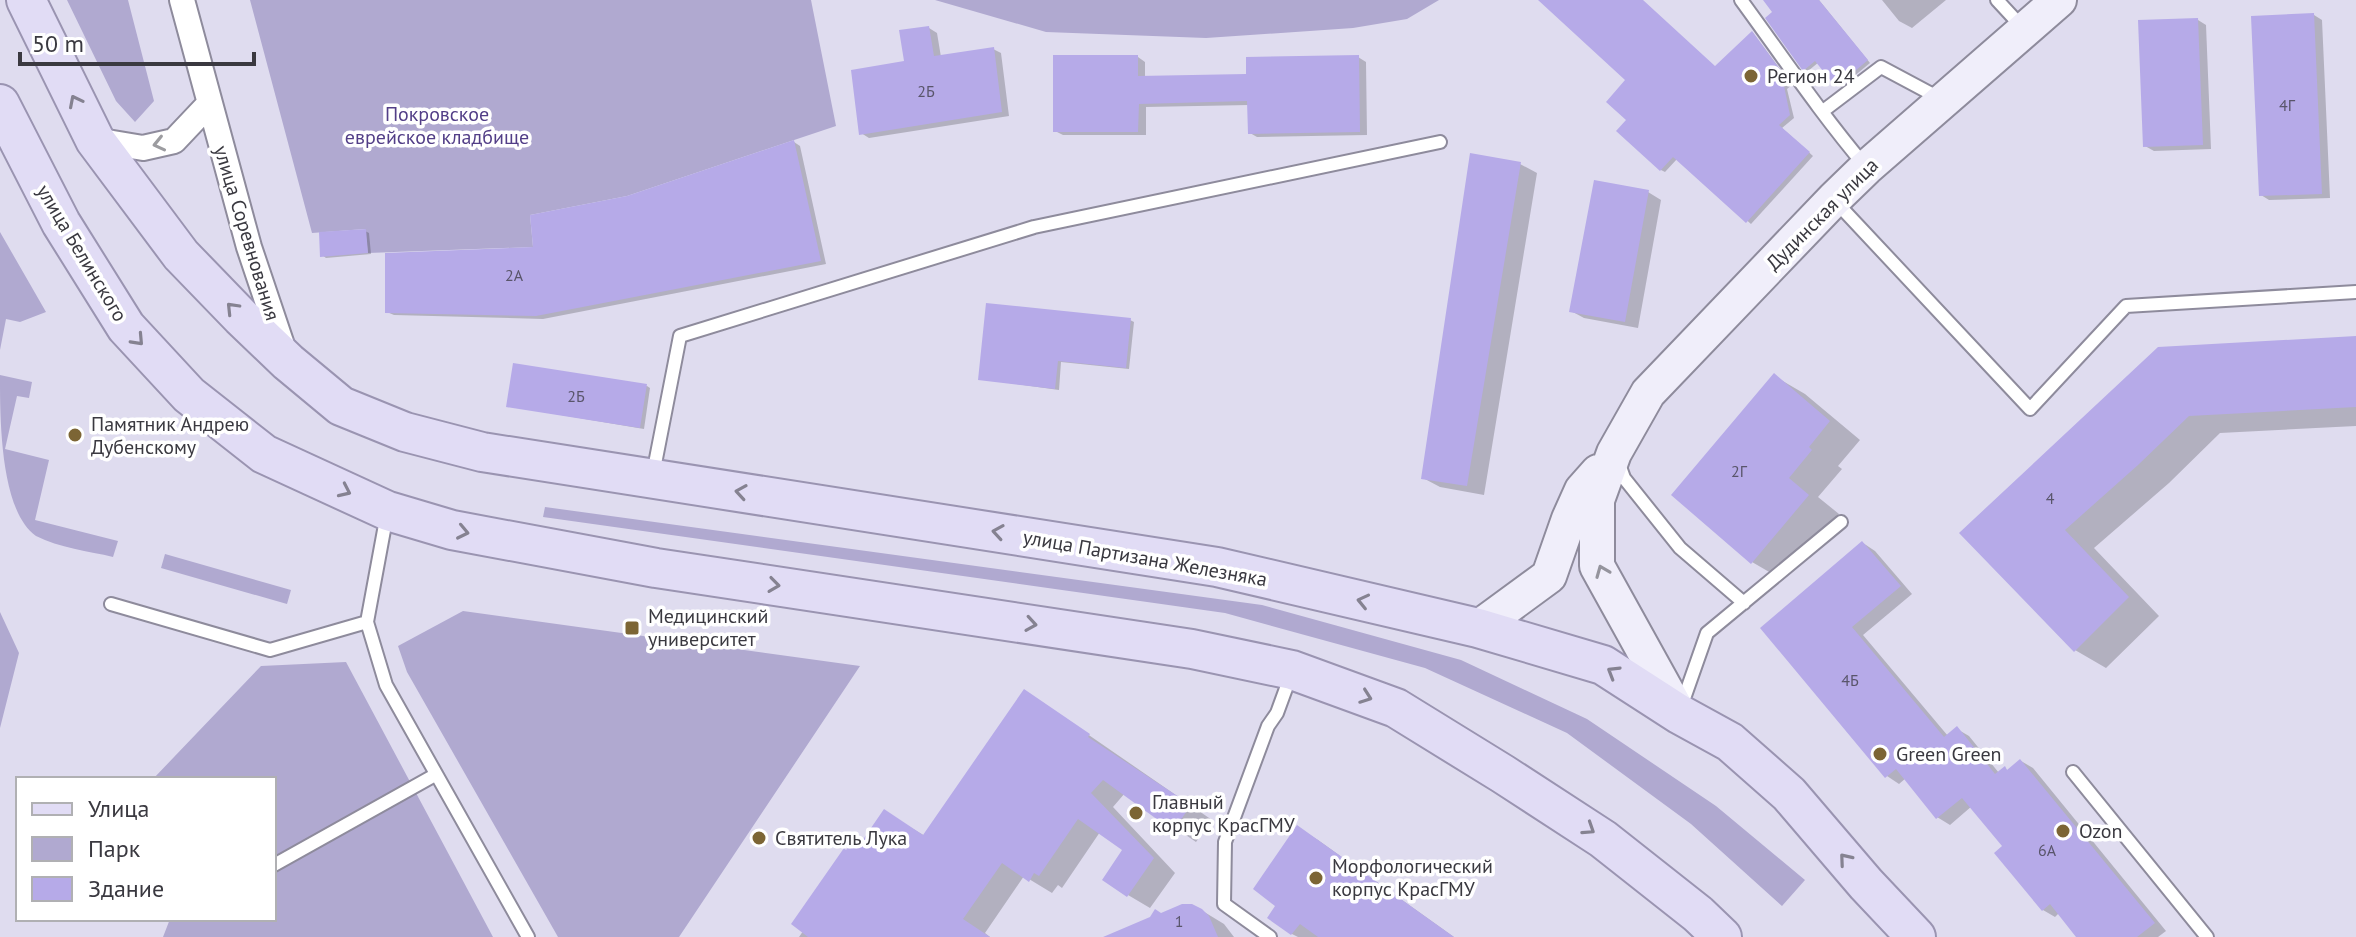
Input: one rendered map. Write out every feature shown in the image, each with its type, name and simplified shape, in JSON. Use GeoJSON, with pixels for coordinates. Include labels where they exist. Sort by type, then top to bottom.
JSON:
{"type":"FeatureCollection","features":[{"type":"Feature","properties":{"kind":"main road"},"geometry":{"type":"LineString","coordinates":[[26,0],[95,140],[181,255],[288,362]]}},
{"type":"Feature","properties":{"kind":"main road","name":"улица Белинского"},"geometry":{"type":"LineString","coordinates":[[0,104],[61,223],[126,327],[189,395],[264,454],[388,511]]}},
{"type":"Feature","properties":{"kind":"main road","name":"улица Партизана Железняка"},"geometry":{"type":"LineString","coordinates":[[288,362],[341,406],[405,432],[482,452],[1217,567],[1478,628],[1603,665],[1679,714],[1730,742],[1789,794],[1908,930]]}},
{"type":"Feature","properties":{"kind":"main road"},"geometry":{"type":"LineString","coordinates":[[388,511],[452,530],[595,557],[1192,649],[1292,670],[1396,708],[1503,774],[1603,839],[1698,914],[1722,937]]}},
{"type":"Feature","properties":{"kind":"street","name":"улица Соревнования"},"geometry":{"type":"LineString","coordinates":[[182,0],[249,247],[288,362]]}},
{"type":"Feature","properties":{"kind":"street","name":"Дудинская улица"},"geometry":{"type":"LineString","coordinates":[[1614,453],[1648,393],[1834,199],[2059,0]]}},
{"type":"Feature","properties":{"kind":"street"},"geometry":{"type":"LineString","coordinates":[[95,140],[143,148],[174,141],[209,104]]}},
{"type":"Feature","properties":{"kind":"street"},"geometry":{"type":"LineString","coordinates":[[1478,628],[1549,576],[1582,490],[1614,453]]}},
{"type":"Feature","properties":{"kind":"street"},"geometry":{"type":"LineString","coordinates":[[1614,453],[1597,500],[1597,566],[1679,714]]}},
{"type":"Feature","properties":{"kind":"lane"},"geometry":{"type":"LineString","coordinates":[[1741,0],[1866,168]]}},
{"type":"Feature","properties":{"kind":"lane"},"geometry":{"type":"LineString","coordinates":[[1997,0],[2024,29]]}},
{"type":"Feature","properties":{"kind":"lane"},"geometry":{"type":"LineString","coordinates":[[1823,111],[1881,67],[1944,101]]}},
{"type":"Feature","properties":{"kind":"lane"},"geometry":{"type":"LineString","coordinates":[[652,478],[680,336],[1034,227],[1440,142]]}},
{"type":"Feature","properties":{"kind":"lane"},"geometry":{"type":"LineString","coordinates":[[1834,199],[2030,409],[2126,306],[2356,292]]}},
{"type":"Feature","properties":{"kind":"lane"},"geometry":{"type":"LineString","coordinates":[[1614,453],[1624,478],[1680,548],[1744,603]]}},
{"type":"Feature","properties":{"kind":"lane"},"geometry":{"type":"LineString","coordinates":[[388,511],[367,622],[386,685],[528,937]]}},
{"type":"Feature","properties":{"kind":"lane"},"geometry":{"type":"LineString","coordinates":[[1679,714],[1707,633],[1841,522]]}},
{"type":"Feature","properties":{"kind":"lane"},"geometry":{"type":"LineString","coordinates":[[111,604],[270,650],[367,622]]}},
{"type":"Feature","properties":{"kind":"lane"},"geometry":{"type":"LineString","coordinates":[[1270,937],[1224,904],[1225,842],[1292,670]]}},
{"type":"Feature","properties":{"kind":"lane"},"geometry":{"type":"LineString","coordinates":[[2073,772],[2207,937]]}},
{"type":"Feature","properties":{"kind":"lane"},"geometry":{"type":"LineString","coordinates":[[276,864],[435,775]]}},
{"type":"Feature","properties":{"kind":"green space"},"geometry":{"type":"Polygon","coordinates":[[[67,0],[128,0],[154,101],[135,122],[116,101],[67,0]]]}},
{"type":"Feature","properties":{"kind":"green space","name":"Покровское еврейское кладбище"},"geometry":{"type":"Polygon","coordinates":[[[250,0],[811,0],[836,126],[627,196],[530,215],[533,247],[368,253],[365,229],[312,233],[250,0]]]}},
{"type":"Feature","properties":{"kind":"green space"},"geometry":{"type":"Polygon","coordinates":[[[935,0],[1439,0],[1407,19],[1353,28],[1206,38],[1046,32],[935,0]]]}},
{"type":"Feature","properties":{"kind":"green space"},"geometry":{"type":"Polygon","coordinates":[[[0,232],[46,312],[20,322],[6,319],[0,350],[0,232]]]}},
{"type":"Feature","properties":{"kind":"green space"},"geometry":{"type":"Polygon","coordinates":[[[0,375],[32,382],[29,398],[17,396],[5,449],[49,460],[35,520],[118,541],[113,557],[45,540],[24,524],[15,506],[4,462],[0,375]]]}},
{"type":"Feature","properties":{"kind":"green space"},"geometry":{"type":"Polygon","coordinates":[[[545,507],[1262,605],[1461,660],[1587,719],[1716,806],[1805,880],[1782,906],[1691,824],[1567,733],[1425,668],[1225,613],[543,517],[545,507]]]}},
{"type":"Feature","properties":{"kind":"green space"},"geometry":{"type":"Polygon","coordinates":[[[165,554],[291,590],[287,604],[161,568],[165,554]]]}},
{"type":"Feature","properties":{"kind":"green space"},"geometry":{"type":"Polygon","coordinates":[[[463,611],[860,666],[679,937],[558,937],[407,672],[398,646],[463,611]]]}},
{"type":"Feature","properties":{"kind":"green space"},"geometry":{"type":"Polygon","coordinates":[[[0,612],[19,653],[0,728],[0,612]]]}},
{"type":"Feature","properties":{"kind":"green space"},"geometry":{"type":"Polygon","coordinates":[[[346,662],[493,937],[163,937],[169,921],[276,921],[276,777],[155,777],[261,666],[346,662]]]}},
{"type":"Feature","properties":{"kind":"building"},"geometry":{"type":"Polygon","coordinates":[[[1538,0],[1643,0],[1715,66],[1752,31],[1789,82],[1784,86],[1790,115],[1779,125],[1810,152],[1746,223],[1673,157],[1660,171],[1616,131],[1626,120],[1606,102],[1625,80],[1538,0]]]}},
{"type":"Feature","properties":{"kind":"building"},"geometry":{"type":"Polygon","coordinates":[[[1763,0],[1819,0],[1868,60],[1836,87],[1815,61],[1803,71],[1765,18],[1772,12],[1763,0]]]}},
{"type":"Feature","properties":{"kind":"building"},"geometry":{"type":"Polygon","coordinates":[[[2314,13],[2322,194],[2259,196],[2251,16],[2314,13]]]}},
{"type":"Feature","properties":{"kind":"building"},"geometry":{"type":"Polygon","coordinates":[[[2198,18],[2203,145],[2143,147],[2138,20],[2198,18]]]}},
{"type":"Feature","properties":{"kind":"building"},"geometry":{"type":"Polygon","coordinates":[[[929,26],[934,56],[994,47],[1002,112],[859,135],[851,70],[904,61],[899,30],[929,26]]]}},
{"type":"Feature","properties":{"kind":"building"},"geometry":{"type":"Polygon","coordinates":[[[1053,55],[1138,55],[1138,76],[1246,74],[1246,57],[1359,55],[1360,132],[1248,134],[1247,101],[1139,104],[1138,132],[1053,132],[1053,55]]]}},
{"type":"Feature","properties":{"kind":"building"},"geometry":{"type":"Polygon","coordinates":[[[794,140],[821,261],[536,316],[385,313],[385,253],[533,247],[530,215],[627,196],[794,140]]]}},
{"type":"Feature","properties":{"kind":"building"},"geometry":{"type":"Polygon","coordinates":[[[1470,153],[1521,162],[1467,486],[1421,479],[1470,153]]]}},
{"type":"Feature","properties":{"kind":"building"},"geometry":{"type":"Polygon","coordinates":[[[1594,180],[1649,190],[1625,322],[1569,312],[1594,180]]]}},
{"type":"Feature","properties":{"kind":"building"},"geometry":{"type":"Polygon","coordinates":[[[366,229],[368,253],[320,257],[319,232],[366,229]]]}},
{"type":"Feature","properties":{"kind":"building"},"geometry":{"type":"Polygon","coordinates":[[[986,303],[1131,318],[1126,368],[1058,361],[1055,389],[978,380],[986,303]]]}},
{"type":"Feature","properties":{"kind":"building"},"geometry":{"type":"Polygon","coordinates":[[[2356,336],[2356,407],[2189,416],[2065,530],[2129,597],[2074,652],[1959,533],[2158,347],[2356,336]]]}},
{"type":"Feature","properties":{"kind":"building"},"geometry":{"type":"Polygon","coordinates":[[[513,363],[647,384],[640,428],[506,407],[513,363]]]}},
{"type":"Feature","properties":{"kind":"building"},"geometry":{"type":"Polygon","coordinates":[[[1774,373],[1830,421],[1789,478],[1809,495],[1751,564],[1671,495],[1774,373]]]}},
{"type":"Feature","properties":{"kind":"building"},"geometry":{"type":"Polygon","coordinates":[[[1862,541],[1901,586],[1852,627],[1944,737],[1957,726],[1995,774],[2005,766],[2007,770],[2020,759],[2155,923],[2137,937],[2076,937],[2050,904],[2042,911],[1994,853],[2002,846],[1962,798],[1936,819],[1896,769],[1885,778],[1760,628],[1862,541]]]}},
{"type":"Feature","properties":{"kind":"building","name":"Главный корпус КрасГМУ"},"geometry":{"type":"Polygon","coordinates":[[[1024,689],[1090,734],[1088,737],[1191,805],[1173,831],[1103,780],[1091,793],[1154,858],[1127,897],[1102,880],[1122,850],[1078,819],[1039,876],[1034,873],[1029,882],[1002,863],[963,919],[990,937],[808,937],[791,924],[844,848],[846,850],[854,840],[860,844],[884,809],[923,835],[1024,689]]]}},
{"type":"Feature","properties":{"kind":"building","name":"Морфологический корпус КрасГМУ"},"geometry":{"type":"Polygon","coordinates":[[[1297,825],[1454,937],[1318,937],[1300,924],[1291,935],[1267,918],[1275,906],[1253,889],[1297,825]]]}},
{"type":"Feature","properties":{"kind":"building"},"geometry":{"type":"Polygon","coordinates":[[[1182,904],[1192,904],[1202,909],[1209,916],[1218,937],[1103,937],[1150,917],[1155,909],[1161,913],[1182,904]]]}},
{"type":"Feature","properties":{"kind":"place","name":"Регион 24"},"geometry":{"type":"Point","coordinates":[1751,76]}},
{"type":"Feature","properties":{"kind":"place","name":"Памятник Андрею Дубенскому"},"geometry":{"type":"Point","coordinates":[75,435]}},
{"type":"Feature","properties":{"kind":"place","name":"Медицинский университет"},"geometry":{"type":"Point","coordinates":[632,628]}},
{"type":"Feature","properties":{"kind":"place","name":"Green Green"},"geometry":{"type":"Point","coordinates":[1880,754]}},
{"type":"Feature","properties":{"kind":"place","name":"Главный корпус КрасГМУ"},"geometry":{"type":"Point","coordinates":[1136,813]}},
{"type":"Feature","properties":{"kind":"place","name":"Ozon"},"geometry":{"type":"Point","coordinates":[2063,831]}},
{"type":"Feature","properties":{"kind":"place","name":"Святитель Лука"},"geometry":{"type":"Point","coordinates":[759,838]}},
{"type":"Feature","properties":{"kind":"place","name":"Морфологический корпус КрасГМУ"},"geometry":{"type":"Point","coordinates":[1316,878]}}]}
